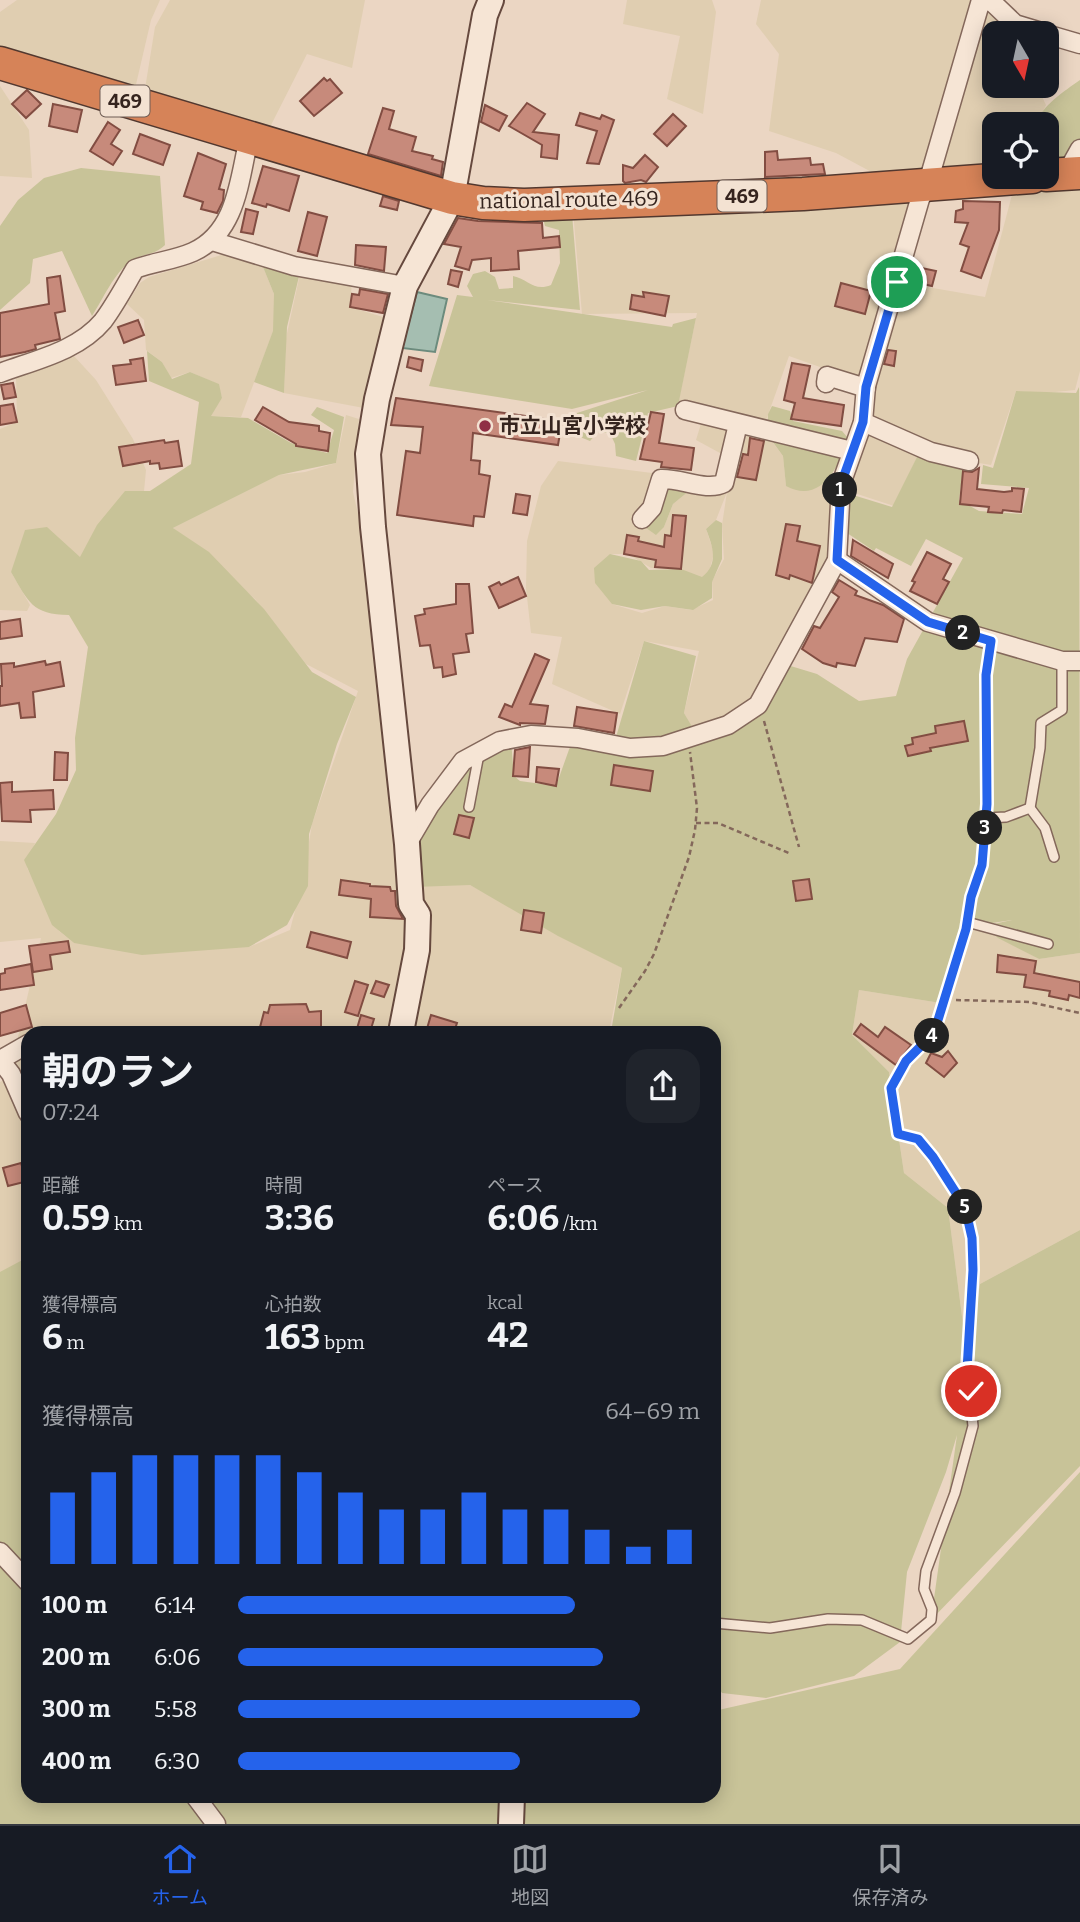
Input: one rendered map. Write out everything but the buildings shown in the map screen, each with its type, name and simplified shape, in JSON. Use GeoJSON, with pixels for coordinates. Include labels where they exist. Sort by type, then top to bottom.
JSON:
{"type":"FeatureCollection","features":[{"type":"Feature","properties":{"kind":"highway","name":"national route 469"},"geometry":{"type":"LineString","coordinates":[[0,63],[452,198],[483,203],[524,205],[803,194],[982,181]]}},
{"type":"Feature","properties":{"kind":"street"},"geometry":{"type":"LineString","coordinates":[[402,1026],[417,950],[418,915],[411,904],[368,454],[377,399],[405,286],[452,198],[485,15],[491,0]]}},
{"type":"Feature","properties":{"kind":"street"},"geometry":{"type":"LineString","coordinates":[[407,844],[430,805],[463,761],[500,741],[531,735],[578,737],[630,748],[663,746],[729,725],[758,705],[837,560],[841,484],[863,422],[866,388],[920,199],[927,186],[983,0],[993,3],[1012,21]]}},
{"type":"Feature","properties":{"kind":"street"},"geometry":{"type":"LineString","coordinates":[[1059,37],[1080,44]]}},
{"type":"Feature","properties":{"kind":"street"},"geometry":{"type":"LineString","coordinates":[[0,373],[68,349],[88,335],[103,321],[135,269],[155,261],[191,253],[212,241],[224,227],[233,209],[249,138]]}},
{"type":"Feature","properties":{"kind":"street"},"geometry":{"type":"LineString","coordinates":[[212,241],[294,265],[405,286]]}},
{"type":"Feature","properties":{"kind":"street"},"geometry":{"type":"LineString","coordinates":[[825,383],[827,376],[866,388]]}},
{"type":"Feature","properties":{"kind":"street"},"geometry":{"type":"LineString","coordinates":[[685,410],[852,451]]}},
{"type":"Feature","properties":{"kind":"street"},"geometry":{"type":"LineString","coordinates":[[863,422],[931,452],[969,461]]}},
{"type":"Feature","properties":{"kind":"street"},"geometry":{"type":"LineString","coordinates":[[642,519],[652,508],[661,479],[676,478],[705,486],[721,486],[738,424]]}},
{"type":"Feature","properties":{"kind":"street"},"geometry":{"type":"LineString","coordinates":[[837,560],[928,622],[1071,661]]}},
{"type":"Feature","properties":{"kind":"street"},"geometry":{"type":"LineString","coordinates":[[21,1048],[0,1060],[11,1074],[21,1097]]}},
{"type":"Feature","properties":{"kind":"street"},"geometry":{"type":"LineString","coordinates":[[0,1552],[21,1574]]}},
{"type":"Feature","properties":{"kind":"street"},"geometry":{"type":"LineString","coordinates":[[200,1803],[216,1824]]}},
{"type":"Feature","properties":{"kind":"street"},"geometry":{"type":"LineString","coordinates":[[511,1824],[512,1803]]}},
{"type":"Feature","properties":{"kind":"lane"},"geometry":{"type":"LineString","coordinates":[[721,1624],[770,1628],[828,1619],[862,1620],[908,1639],[931,1620],[932,1609],[924,1590],[926,1571],[955,1493],[973,1426],[967,1370],[973,1270],[972,1238],[965,1207],[933,1157],[918,1139],[898,1134],[891,1088],[906,1061],[934,1033],[982,865],[986,818],[986,675],[991,641]]}},
{"type":"Feature","properties":{"kind":"lane"},"geometry":{"type":"LineString","coordinates":[[1054,857],[1045,828],[1030,808],[1040,748],[1041,723],[1062,710],[1071,661]]}},
{"type":"Feature","properties":{"kind":"lane"},"geometry":{"type":"LineString","coordinates":[[468,807],[479,752]]}},
{"type":"Feature","properties":{"kind":"lane"},"geometry":{"type":"LineString","coordinates":[[986,818],[1006,817],[1030,808]]}},
{"type":"Feature","properties":{"kind":"lane"},"geometry":{"type":"LineString","coordinates":[[967,922],[1048,944]]}},
{"type":"Feature","properties":{"kind":"path"},"geometry":{"type":"LineString","coordinates":[[758,705],[799,847]]}},
{"type":"Feature","properties":{"kind":"path"},"geometry":{"type":"LineString","coordinates":[[619,1008],[654,954],[689,857],[697,808],[688,739]]}},
{"type":"Feature","properties":{"kind":"path"},"geometry":{"type":"LineString","coordinates":[[696,822],[718,823],[792,854]]}},
{"type":"Feature","properties":{"kind":"path"},"geometry":{"type":"LineString","coordinates":[[942,1004],[961,999],[1030,1002],[1080,1013]]}},
{"type":"Feature","properties":{"kind":"shaded area"},"geometry":{"type":"Polygon","coordinates":[[[17,0],[160,0],[151,20],[134,93],[0,50],[0,12],[17,0]]]}},
{"type":"Feature","properties":{"kind":"shaded area"},"geometry":{"type":"Polygon","coordinates":[[[170,0],[365,0],[352,68],[307,54],[269,129],[143,101],[155,27],[170,0]]]}},
{"type":"Feature","properties":{"kind":"shaded area"},"geometry":{"type":"Polygon","coordinates":[[[627,0],[712,0],[716,12],[703,114],[667,99],[680,36],[623,24],[627,0]]]}},
{"type":"Feature","properties":{"kind":"shaded area"},"geometry":{"type":"Polygon","coordinates":[[[761,0],[979,0],[1002,21],[982,21],[982,98],[1043,98],[1046,105],[1043,112],[982,112],[982,170],[879,176],[836,153],[769,131],[779,54],[756,24],[761,0]]]}},
{"type":"Feature","properties":{"kind":"shaded area"},"geometry":{"type":"Polygon","coordinates":[[[1080,80],[1080,141],[1059,164],[1059,112],[1043,112],[1080,80]]]}},
{"type":"Feature","properties":{"kind":"shaded area"},"geometry":{"type":"Polygon","coordinates":[[[0,86],[29,130],[32,178],[0,176],[0,86]]]}},
{"type":"Feature","properties":{"kind":"shaded area"},"geometry":{"type":"Polygon","coordinates":[[[81,168],[160,176],[165,245],[157,251],[135,258],[125,266],[92,316],[62,251],[33,259],[30,283],[0,310],[0,226],[18,200],[44,178],[81,168]]]}},
{"type":"Feature","properties":{"kind":"shaded area"},"geometry":{"type":"Polygon","coordinates":[[[1080,185],[1080,371],[1075,390],[1045,393],[1016,391],[991,465],[919,453],[894,506],[839,488],[834,560],[756,706],[696,734],[684,713],[699,651],[644,641],[620,714],[552,684],[562,637],[531,633],[526,588],[527,541],[541,486],[558,461],[652,473],[650,502],[664,527],[673,504],[697,484],[718,489],[731,459],[696,440],[703,417],[765,432],[783,456],[786,486],[828,478],[843,464],[904,283],[985,297],[1013,191],[1059,189],[1080,185]],[[727,492],[716,520],[706,529],[714,553],[709,572],[702,578],[676,569],[651,568],[628,554],[610,554],[612,604],[642,613],[665,606],[691,610],[713,600],[712,581],[724,559],[722,525],[727,492]]]}},
{"type":"Feature","properties":{"kind":"shaded area"},"geometry":{"type":"Polygon","coordinates":[[[920,199],[865,383],[789,356],[764,426],[677,409],[697,313],[582,314],[573,211],[920,199]]]}},
{"type":"Feature","properties":{"kind":"shaded area"},"geometry":{"type":"Polygon","coordinates":[[[542,214],[572,214],[580,310],[487,300],[672,327],[673,324],[696,318],[678,406],[648,413],[636,461],[616,456],[610,433],[598,432],[590,441],[580,437],[575,422],[577,413],[648,390],[572,409],[429,386],[457,295],[473,297],[467,286],[473,274],[485,271],[495,277],[499,289],[513,288],[513,276],[535,286],[551,285],[560,263],[559,230],[545,226],[542,214]]]}},
{"type":"Feature","properties":{"kind":"shaded area"},"geometry":{"type":"Polygon","coordinates":[[[228,253],[263,267],[274,294],[275,327],[241,417],[210,416],[222,398],[218,384],[190,372],[171,378],[162,362],[146,350],[144,320],[127,304],[140,283],[149,277],[228,253]]]}},
{"type":"Feature","properties":{"kind":"shaded area"},"geometry":{"type":"Polygon","coordinates":[[[265,262],[300,272],[287,327],[284,393],[254,382],[273,331],[274,294],[263,267],[265,262]]]}},
{"type":"Feature","properties":{"kind":"shaded area"},"geometry":{"type":"Polygon","coordinates":[[[300,274],[352,281],[350,307],[383,317],[364,408],[284,393],[286,338],[300,274]]]}},
{"type":"Feature","properties":{"kind":"shaded area"},"geometry":{"type":"Polygon","coordinates":[[[417,292],[447,299],[435,352],[402,348],[417,292]]]}},
{"type":"Feature","properties":{"kind":"shaded area"},"geometry":{"type":"Polygon","coordinates":[[[147,351],[162,362],[172,379],[190,372],[219,384],[222,398],[211,416],[248,418],[291,443],[327,453],[334,430],[311,415],[317,407],[344,417],[336,463],[279,475],[173,528],[209,552],[264,609],[312,672],[356,697],[337,744],[309,834],[308,886],[287,925],[249,947],[142,955],[74,943],[52,925],[24,860],[56,814],[76,770],[75,738],[88,647],[69,615],[47,612],[32,604],[11,572],[25,530],[47,527],[80,557],[97,525],[125,491],[150,491],[191,464],[199,402],[149,381],[147,351]]]}},
{"type":"Feature","properties":{"kind":"shaded area"},"geometry":{"type":"Polygon","coordinates":[[[73,355],[96,380],[133,439],[146,470],[144,491],[127,491],[80,558],[47,528],[11,572],[30,605],[27,611],[0,610],[0,429],[17,422],[16,376],[73,355]]]}},
{"type":"Feature","properties":{"kind":"shaded area"},"geometry":{"type":"Polygon","coordinates":[[[1079,387],[1080,953],[1039,959],[998,938],[984,926],[1012,920],[966,927],[947,1004],[859,990],[852,1035],[889,1072],[904,1173],[948,1208],[968,1363],[980,1284],[1080,1230],[1080,1466],[931,1620],[957,1435],[946,1472],[907,1572],[900,1642],[854,1676],[766,1698],[722,1693],[721,1026],[612,1026],[622,968],[558,936],[470,885],[414,887],[407,844],[451,777],[511,741],[514,776],[520,781],[556,786],[571,744],[614,744],[644,641],[696,656],[684,713],[697,735],[727,728],[784,664],[817,674],[859,701],[896,696],[907,659],[963,558],[926,539],[911,566],[876,548],[874,551],[841,529],[840,491],[892,507],[919,453],[964,463],[959,500],[979,511],[1022,514],[1029,488],[981,484],[983,465],[993,468],[1016,391],[1076,393],[1079,387]]]}},
{"type":"Feature","properties":{"kind":"shaded area"},"geometry":{"type":"Polygon","coordinates":[[[772,406],[790,411],[793,421],[842,431],[848,438],[834,471],[819,487],[798,491],[786,486],[783,456],[767,434],[768,414],[772,406]]]}},
{"type":"Feature","properties":{"kind":"shaded area"},"geometry":{"type":"Polygon","coordinates":[[[346,415],[359,419],[353,492],[368,557],[406,803],[470,885],[622,968],[610,1026],[21,1026],[21,1270],[0,1286],[0,1082],[9,1077],[9,1071],[0,1077],[0,1056],[11,1067],[41,938],[0,942],[0,841],[35,843],[27,868],[59,931],[74,943],[249,947],[290,930],[302,884],[312,824],[358,691],[306,664],[255,599],[173,528],[279,475],[305,472],[336,463],[346,415]]]}},
{"type":"Feature","properties":{"kind":"shaded area"},"geometry":{"type":"Polygon","coordinates":[[[665,483],[695,486],[673,504],[664,527],[656,535],[642,525],[665,483]]]}},
{"type":"Feature","properties":{"kind":"shaded area"},"geometry":{"type":"Polygon","coordinates":[[[716,520],[722,523],[722,559],[712,582],[712,598],[693,610],[665,606],[641,610],[612,604],[595,583],[594,568],[610,554],[641,561],[649,570],[681,569],[702,577],[713,561],[706,529],[716,520]]]}},
{"type":"Feature","properties":{"kind":"shaded area"},"geometry":{"type":"Polygon","coordinates":[[[967,920],[1039,959],[1080,953],[1080,1230],[980,1284],[969,1371],[948,1208],[904,1173],[889,1072],[852,1035],[859,990],[947,1004],[967,920]]]}},
{"type":"Feature","properties":{"kind":"shaded area"},"geometry":{"type":"Polygon","coordinates":[[[21,1261],[21,1803],[721,1803],[721,1709],[900,1669],[1080,1472],[1080,1824],[0,1824],[0,1272],[21,1261]]]}},
{"type":"Feature","properties":{"kind":"place","name":"市立山宮小学校"},"geometry":{"type":"Point","coordinates":[485,426]}},
{"type":"Feature","properties":{"kind":"route"},"geometry":{"type":"LineString","coordinates":[[897,282],[866,387],[863,422],[841,484],[837,560],[928,622],[991,641],[986,675],[987,804],[982,865],[971,897],[966,929],[934,1033],[906,1061],[891,1088],[898,1134],[918,1139],[933,1157],[965,1207],[972,1238],[973,1270],[967,1370],[971,1391]]}}]}
